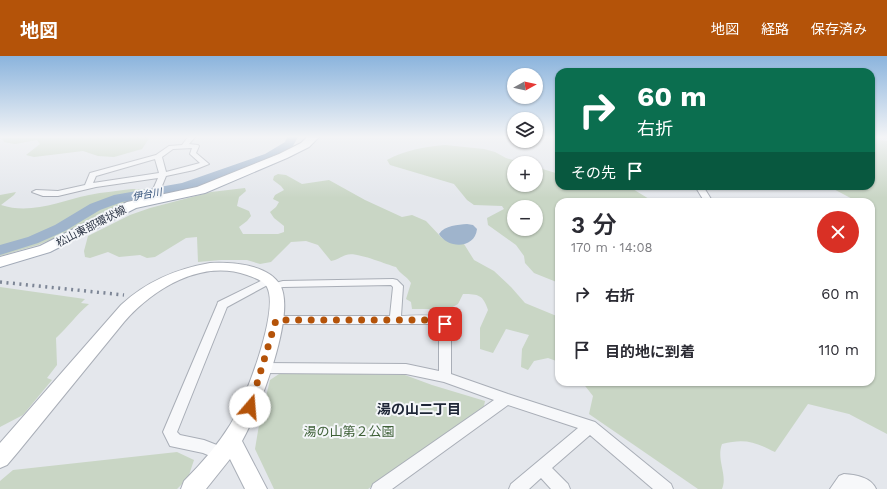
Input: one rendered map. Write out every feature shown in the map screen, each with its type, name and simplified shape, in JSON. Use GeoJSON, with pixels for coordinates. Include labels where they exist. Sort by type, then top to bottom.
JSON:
{"type":"FeatureCollection","features":[{"type":"Feature","properties":{"kind":"main road","name":"松山東部環状線"},"geometry":{"type":"LineString","coordinates":[[0,262],[45,249],[154,195],[201,190],[280,157]]}},
{"type":"Feature","properties":{"kind":"street"},"geometry":{"type":"LineString","coordinates":[[88,187],[93,175],[154,157]]}},
{"type":"Feature","properties":{"kind":"street"},"geometry":{"type":"LineString","coordinates":[[154,195],[163,174],[158,157]]}},
{"type":"Feature","properties":{"kind":"street"},"geometry":{"type":"LineString","coordinates":[[36,192],[49,194],[192,169],[205,164],[198,157]]}},
{"type":"Feature","properties":{"kind":"street"},"geometry":{"type":"LineString","coordinates":[[0,458],[86,358],[119,315],[131,302],[145,292],[172,278],[188,272],[225,267],[238,268],[252,271],[272,283],[283,284],[394,282],[398,286],[395,320]]}},
{"type":"Feature","properties":{"kind":"street"},"geometry":{"type":"LineString","coordinates":[[192,489],[227,447],[250,407],[276,320],[278,304],[272,283]]}},
{"type":"Feature","properties":{"kind":"street"},"geometry":{"type":"LineString","coordinates":[[227,447],[204,447],[176,441],[170,432],[222,305],[272,283]]}},
{"type":"Feature","properties":{"kind":"street"},"geometry":{"type":"LineString","coordinates":[[276,320],[439,320],[445,324],[445,377]]}},
{"type":"Feature","properties":{"kind":"street"},"geometry":{"type":"LineString","coordinates":[[262,368],[406,369],[445,377],[506,399],[590,426],[665,489]]}},
{"type":"Feature","properties":{"kind":"street"},"geometry":{"type":"LineString","coordinates":[[379,489],[506,399]]}},
{"type":"Feature","properties":{"kind":"street"},"geometry":{"type":"LineString","coordinates":[[517,489],[590,426]]}},
{"type":"Feature","properties":{"kind":"street"},"geometry":{"type":"LineString","coordinates":[[227,447],[256,489]]}},
{"type":"Feature","properties":{"kind":"street"},"geometry":{"type":"LineString","coordinates":[[541,468],[562,489]]}},
{"type":"Feature","properties":{"kind":"street"},"geometry":{"type":"LineString","coordinates":[[838,489],[844,481],[856,482],[868,489]]}},
{"type":"Feature","properties":{"kind":"green space"},"geometry":{"type":"Polygon","coordinates":[[[394,157],[505,157],[507,158],[507,192],[543,192],[543,169],[555,173],[555,190],[634,190],[648,198],[555,198],[555,281],[534,273],[525,263],[524,256],[516,245],[488,225],[487,218],[504,209],[502,206],[474,205],[467,200],[454,184],[390,165],[387,160],[394,157]]]}},
{"type":"Feature","properties":{"kind":"green space"},"geometry":{"type":"Polygon","coordinates":[[[875,157],[887,157],[887,434],[849,414],[808,404],[775,452],[756,443],[744,441],[722,444],[720,456],[724,478],[722,489],[698,489],[589,414],[593,396],[585,386],[875,386],[875,198],[850,198],[836,190],[875,190],[875,157]]]}},
{"type":"Feature","properties":{"kind":"green space"},"geometry":{"type":"Polygon","coordinates":[[[278,174],[286,175],[302,184],[329,180],[365,200],[402,217],[412,215],[426,221],[442,238],[455,244],[464,244],[474,260],[494,271],[525,303],[555,315],[555,361],[548,358],[534,361],[528,370],[521,367],[522,349],[529,335],[506,329],[493,353],[480,349],[480,328],[488,310],[480,296],[463,294],[458,304],[449,309],[412,309],[411,302],[406,299],[411,283],[396,267],[370,258],[350,254],[331,261],[318,245],[306,241],[291,242],[271,262],[260,264],[247,260],[198,262],[197,237],[186,238],[155,257],[147,258],[140,255],[119,257],[108,252],[90,258],[85,257],[84,251],[88,236],[130,215],[150,208],[211,192],[245,188],[246,191],[239,197],[237,206],[249,211],[251,216],[239,227],[243,234],[278,234],[284,232],[284,226],[274,218],[270,212],[279,202],[273,199],[275,195],[284,190],[273,180],[274,176],[278,174]]]}},
{"type":"Feature","properties":{"kind":"green space"},"geometry":{"type":"Polygon","coordinates":[[[132,189],[149,189],[146,196],[111,211],[70,232],[38,245],[0,256],[0,195],[16,192],[1,205],[12,208],[34,208],[94,194],[132,189]]]}},
{"type":"Feature","properties":{"kind":"green space"},"geometry":{"type":"Polygon","coordinates":[[[0,287],[85,299],[81,303],[89,304],[56,338],[57,365],[47,378],[52,380],[23,415],[0,427],[0,287]]]}},
{"type":"Feature","properties":{"kind":"green space","name":"湯の山第２公園"},"geometry":{"type":"Polygon","coordinates":[[[315,373],[405,375],[485,401],[484,406],[368,489],[274,489],[255,449],[270,380],[279,374],[315,373]]]}},
{"type":"Feature","properties":{"kind":"green space"},"geometry":{"type":"Polygon","coordinates":[[[177,452],[194,460],[188,478],[177,489],[0,489],[0,481],[13,470],[177,452]]]}},
{"type":"Feature","properties":{"kind":"water"},"geometry":{"type":"Polygon","coordinates":[[[467,224],[473,225],[477,229],[475,236],[471,240],[461,245],[448,242],[439,234],[448,227],[467,224]]]}},
{"type":"Feature","properties":{"kind":"waterway","name":"伊台川"},"geometry":{"type":"LineString","coordinates":[[0,250],[33,240],[60,228],[95,207],[119,198],[185,187],[266,157]]}},
{"type":"Feature","properties":{"kind":"railway"},"geometry":{"type":"LineString","coordinates":[[0,282],[124,295]]}},
{"type":"Feature","properties":{"kind":"district","name":"湯の山二丁目"},"geometry":{"type":"Point","coordinates":[419,409]}},
{"type":"Feature","properties":{"kind":"route"},"geometry":{"type":"LineString","coordinates":[[250,407],[276,320],[439,320],[445,324]]}}]}
